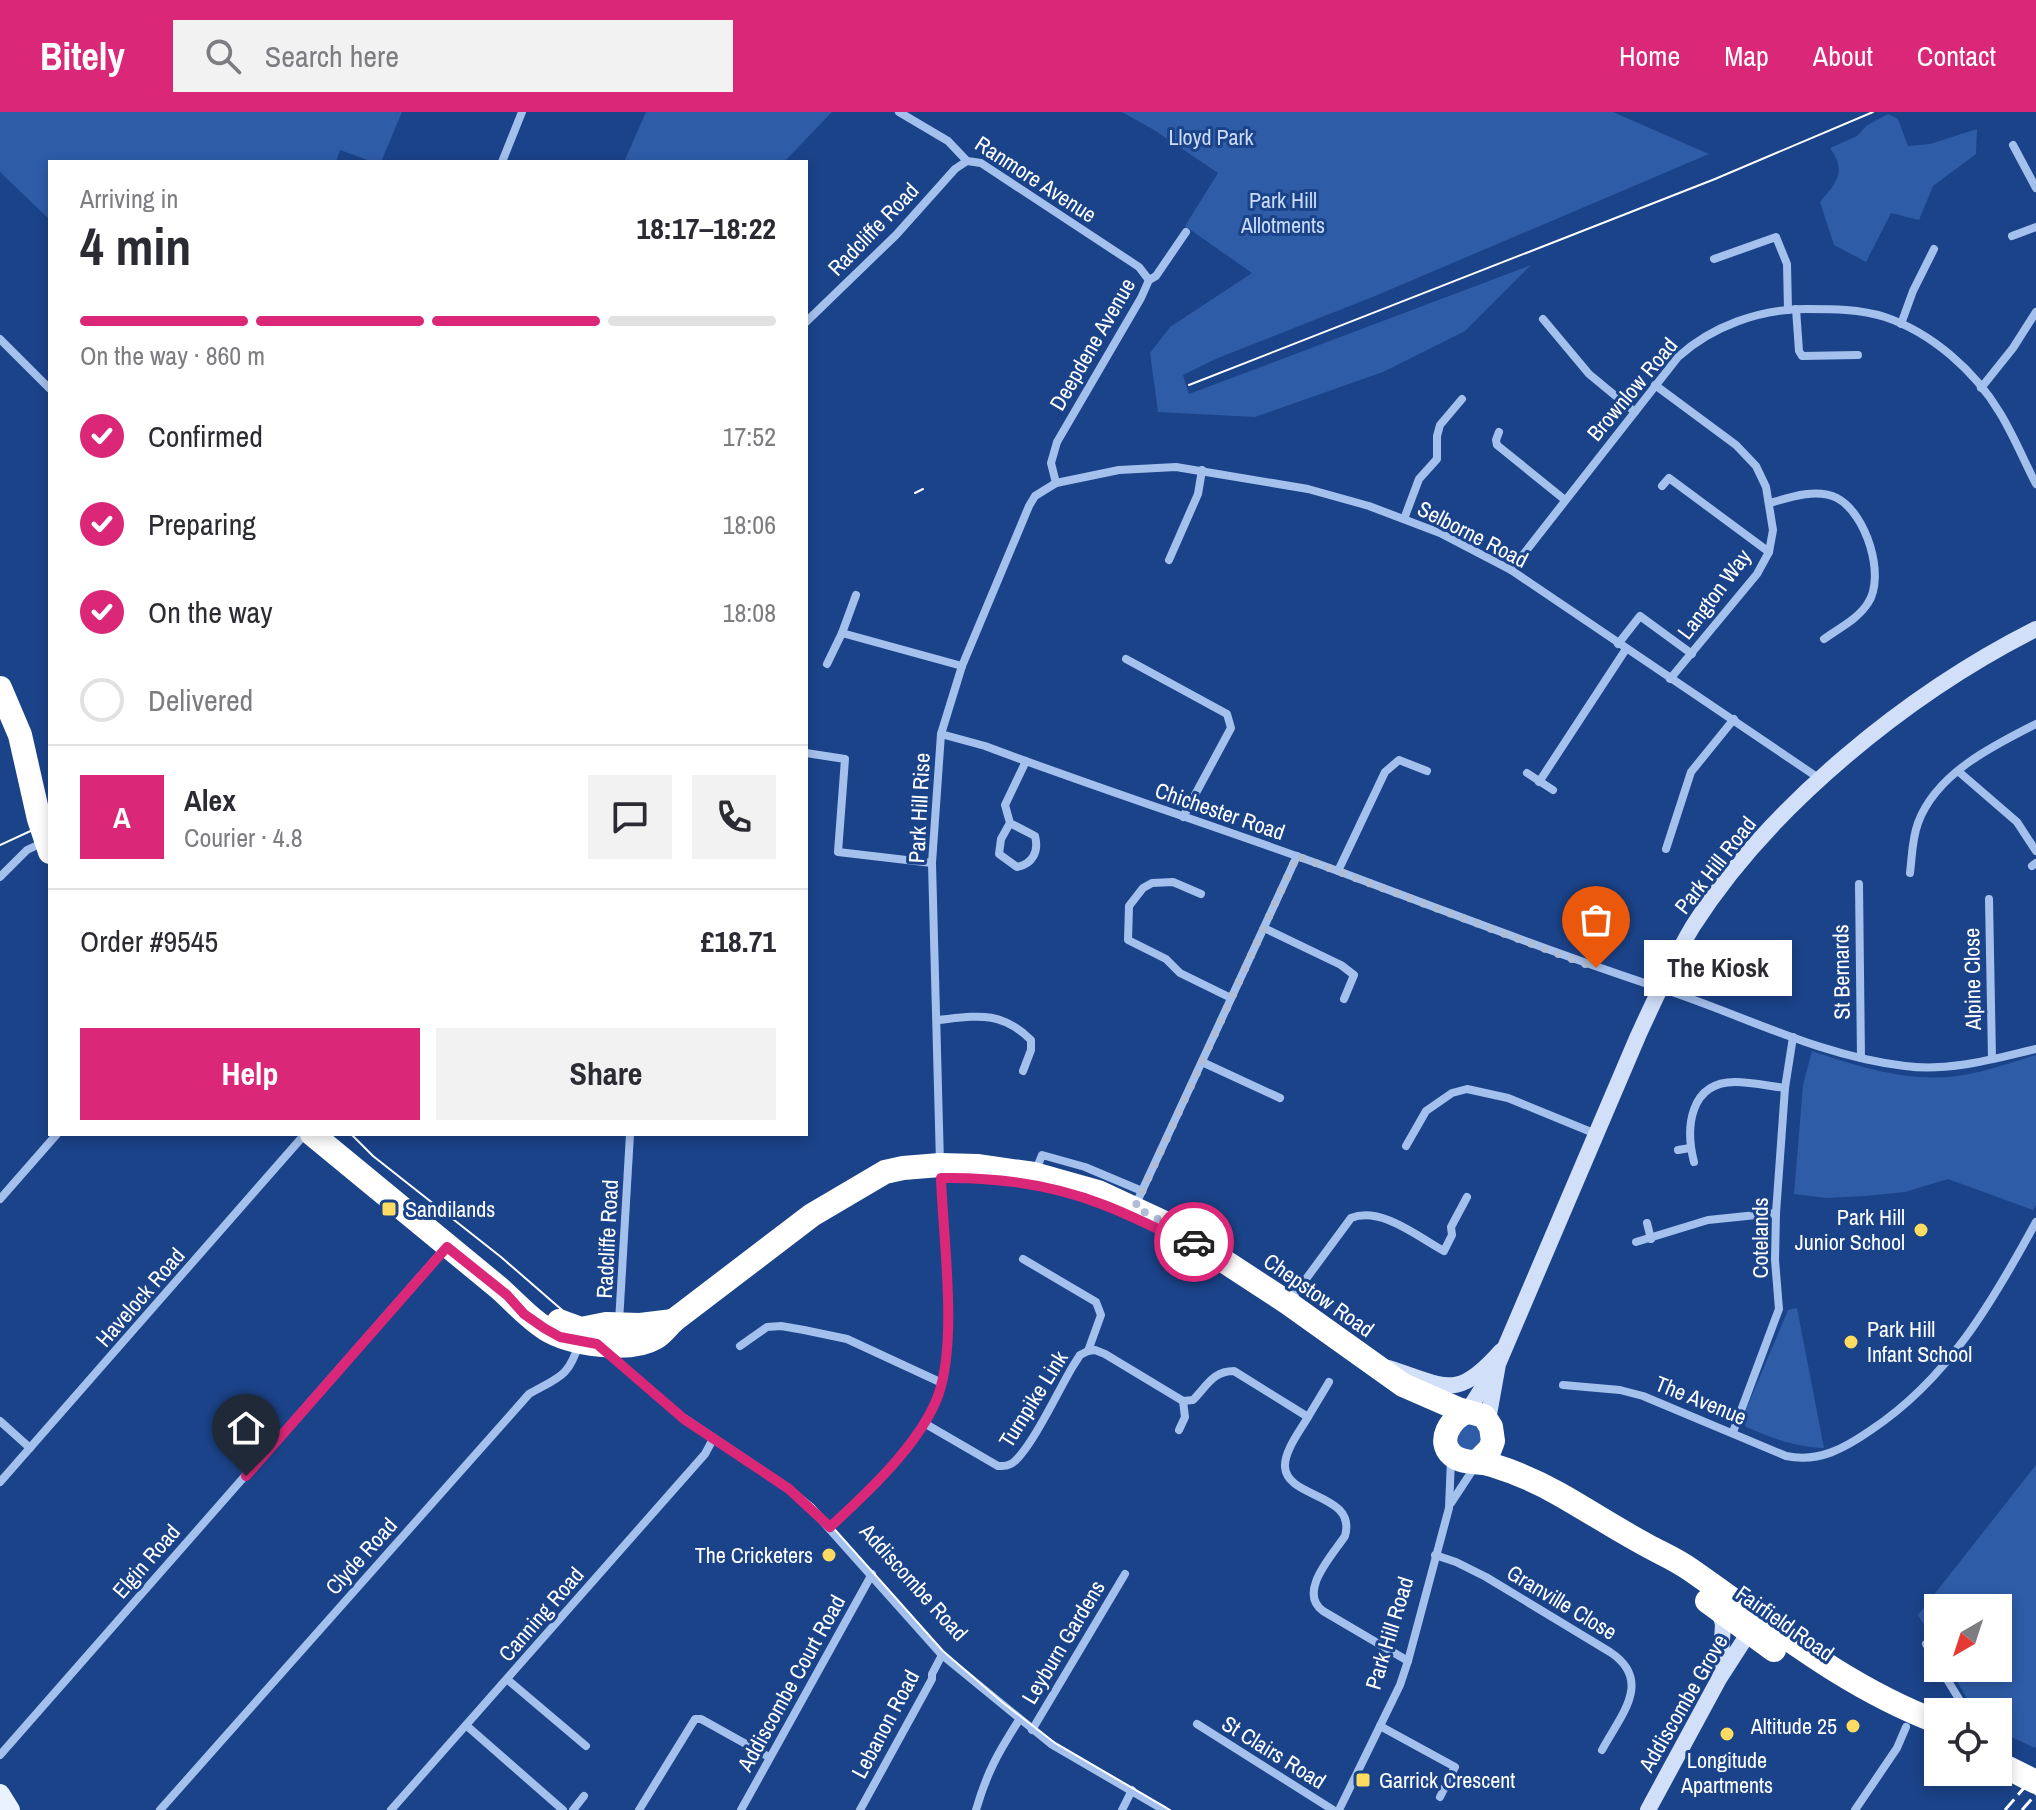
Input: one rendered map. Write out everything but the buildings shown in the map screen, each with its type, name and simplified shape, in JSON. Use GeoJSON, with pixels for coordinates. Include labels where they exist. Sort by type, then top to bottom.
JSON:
{"type":"FeatureCollection","features":[{"type":"Feature","properties":{"kind":"highway"},"geometry":{"type":"LineString","coordinates":[[0,688],[20,735],[44,828]]}},
{"type":"Feature","properties":{"kind":"highway","name":"Addiscombe Road"},"geometry":{"type":"LineString","coordinates":[[314,1136],[544,1328],[560,1337],[621,1334]]}},
{"type":"Feature","properties":{"kind":"highway","name":"Chepstow Road"},"geometry":{"type":"LineString","coordinates":[[941,1171],[977,1166],[1034,1174],[1139,1199],[1205,1251],[1288,1303],[1403,1385],[1482,1422]]}},
{"type":"Feature","properties":{"kind":"highway","name":"Chepstow Road"},"geometry":{"type":"LineString","coordinates":[[621,1334],[650,1340],[812,1215],[894,1170],[941,1171],[1044,1186],[1103,1205],[1205,1251]]}},
{"type":"Feature","properties":{"kind":"highway","name":"Chepstow Road"},"geometry":{"type":"LineString","coordinates":[[1403,1385],[1448,1445]]}},
{"type":"Feature","properties":{"kind":"highway"},"geometry":{"type":"LineString","coordinates":[[1456,1418],[1482,1422],[1490,1449],[1478,1461],[1468,1462],[1448,1445],[1456,1418]]}},
{"type":"Feature","properties":{"kind":"highway","name":"Fairfield Road"},"geometry":{"type":"LineString","coordinates":[[1482,1422],[1540,1484]]}},
{"type":"Feature","properties":{"kind":"highway","name":"Fairfield Road"},"geometry":{"type":"LineString","coordinates":[[1478,1461],[1540,1484],[1675,1559],[1753,1626]]}},
{"type":"Feature","properties":{"kind":"highway","name":"Fairfield Road"},"geometry":{"type":"LineString","coordinates":[[1646,1545],[1665,1566],[1719,1610],[1827,1666],[1907,1719]]}},
{"type":"Feature","properties":{"kind":"highway"},"geometry":{"type":"LineString","coordinates":[[1907,1719],[1924,1721]]}},
{"type":"Feature","properties":{"kind":"highway"},"geometry":{"type":"LineString","coordinates":[[1907,1719],[1924,1729]]}},
{"type":"Feature","properties":{"kind":"main road","name":"Park Hill Road"},"geometry":{"type":"LineString","coordinates":[[1482,1422],[1498,1364],[1596,1134],[1660,988],[1696,923],[1779,820],[1820,780],[1923,697],[1972,664],[2036,629]]}},
{"type":"Feature","properties":{"kind":"main road"},"geometry":{"type":"LineString","coordinates":[[1370,1362],[1437,1383],[1457,1386],[1473,1379],[1508,1344]]}},
{"type":"Feature","properties":{"kind":"main road"},"geometry":{"type":"LineString","coordinates":[[1719,1610],[1723,1624],[1719,1679]]}},
{"type":"Feature","properties":{"kind":"main road","name":"Addiscombe Grove"},"geometry":{"type":"LineString","coordinates":[[1648,1810],[1719,1679],[1753,1626]]}},
{"type":"Feature","properties":{"kind":"main road"},"geometry":{"type":"LineString","coordinates":[[0,1794],[10,1810]]}},
{"type":"Feature","properties":{"kind":"street"},"geometry":{"type":"LineString","coordinates":[[503,160],[522,112]]}},
{"type":"Feature","properties":{"kind":"street","name":"Ranmore Avenue"},"geometry":{"type":"LineString","coordinates":[[899,112],[948,141],[967,161],[981,163],[1139,267],[1149,280]]}},
{"type":"Feature","properties":{"kind":"street"},"geometry":{"type":"LineString","coordinates":[[2013,145],[2036,188]]}},
{"type":"Feature","properties":{"kind":"street","name":"Radcliffe Road"},"geometry":{"type":"LineString","coordinates":[[808,320],[896,235],[955,169],[967,161]]}},
{"type":"Feature","properties":{"kind":"street"},"geometry":{"type":"LineString","coordinates":[[2025,168],[2036,163]]}},
{"type":"Feature","properties":{"kind":"street"},"geometry":{"type":"LineString","coordinates":[[2012,236],[2036,227]]}},
{"type":"Feature","properties":{"kind":"street","name":"Deepdene Avenue"},"geometry":{"type":"LineString","coordinates":[[1056,483],[1051,463],[1057,442],[1149,280],[1156,276],[1186,232]]}},
{"type":"Feature","properties":{"kind":"street"},"geometry":{"type":"LineString","coordinates":[[1714,259],[1776,237],[1787,264],[1802,356],[1858,355]]}},
{"type":"Feature","properties":{"kind":"street"},"geometry":{"type":"LineString","coordinates":[[1901,324],[1934,249]]}},
{"type":"Feature","properties":{"kind":"street","name":"Brownlow Road"},"geometry":{"type":"LineString","coordinates":[[1511,570],[1678,357],[1713,332],[1756,315],[1792,309],[1863,312],[1901,324],[1947,352],[2001,414],[2036,484]]}},
{"type":"Feature","properties":{"kind":"street"},"geometry":{"type":"LineString","coordinates":[[1981,388],[2013,348],[2036,312]]}},
{"type":"Feature","properties":{"kind":"street"},"geometry":{"type":"LineString","coordinates":[[1543,319],[1589,374],[1635,412]]}},
{"type":"Feature","properties":{"kind":"street"},"geometry":{"type":"LineString","coordinates":[[0,339],[48,387]]}},
{"type":"Feature","properties":{"kind":"street","name":"Langton Way"},"geometry":{"type":"LineString","coordinates":[[1655,385],[1736,445],[1756,466],[1766,487],[1773,530],[1769,552],[1757,574],[1670,679]]}},
{"type":"Feature","properties":{"kind":"street"},"geometry":{"type":"LineString","coordinates":[[1404,519],[1419,479],[1437,459],[1440,425],[1462,399]]}},
{"type":"Feature","properties":{"kind":"street"},"geometry":{"type":"LineString","coordinates":[[1499,432],[1497,445],[1565,500]]}},
{"type":"Feature","properties":{"kind":"street","name":"Selborne Road"},"geometry":{"type":"LineString","coordinates":[[1056,483],[1119,470],[1176,467],[1308,489],[1404,519],[1440,533],[1511,570],[1820,780]]}},
{"type":"Feature","properties":{"kind":"street"},"geometry":{"type":"LineString","coordinates":[[1169,560],[1198,494],[1202,470]]}},
{"type":"Feature","properties":{"kind":"street"},"geometry":{"type":"LineString","coordinates":[[1662,486],[1669,478],[1769,552]]}},
{"type":"Feature","properties":{"kind":"street","name":"Park Hill Rise"},"geometry":{"type":"LineString","coordinates":[[830,1527],[905,1449],[924,1423],[942,1383],[947,1334],[932,863],[941,734],[962,666],[1029,506],[1035,496],[1056,483]]}},
{"type":"Feature","properties":{"kind":"street"},"geometry":{"type":"LineString","coordinates":[[1770,503],[1814,493],[1836,498],[1850,509],[1867,538],[1875,565],[1876,586],[1858,615],[1824,639]]}},
{"type":"Feature","properties":{"kind":"street"},"geometry":{"type":"LineString","coordinates":[[827,664],[856,595]]}},
{"type":"Feature","properties":{"kind":"street"},"geometry":{"type":"LineString","coordinates":[[1539,782],[1640,616],[1692,654]]}},
{"type":"Feature","properties":{"kind":"street"},"geometry":{"type":"LineString","coordinates":[[842,633],[962,666]]}},
{"type":"Feature","properties":{"kind":"street"},"geometry":{"type":"LineString","coordinates":[[1126,659],[1227,714],[1231,728],[1183,817]]}},
{"type":"Feature","properties":{"kind":"street"},"geometry":{"type":"LineString","coordinates":[[1666,849],[1691,772],[1734,719]]}},
{"type":"Feature","properties":{"kind":"street"},"geometry":{"type":"LineString","coordinates":[[1910,873],[1917,825],[1928,802],[1958,771],[2036,724]]}},
{"type":"Feature","properties":{"kind":"street","name":"Chichester Road"},"geometry":{"type":"LineString","coordinates":[[941,734],[985,746],[1297,856],[1515,939],[1861,1058],[1907,1067],[1957,1066],[2036,1049]]}},
{"type":"Feature","properties":{"kind":"street"},"geometry":{"type":"LineString","coordinates":[[808,753],[845,759],[838,852],[932,863]]}},
{"type":"Feature","properties":{"kind":"street"},"geometry":{"type":"LineString","coordinates":[[1338,871],[1385,772],[1399,760],[1427,771]]}},
{"type":"Feature","properties":{"kind":"street"},"geometry":{"type":"LineString","coordinates":[[1010,823],[1035,836],[1038,847],[1025,865],[1017,867],[999,854],[1001,839],[1010,823],[1005,805],[1026,761]]}},
{"type":"Feature","properties":{"kind":"street"},"geometry":{"type":"LineString","coordinates":[[1958,771],[2017,822],[2036,851]]}},
{"type":"Feature","properties":{"kind":"street"},"geometry":{"type":"LineString","coordinates":[[1527,773],[1553,790]]}},
{"type":"Feature","properties":{"kind":"street"},"geometry":{"type":"LineString","coordinates":[[0,877],[44,828]]}},
{"type":"Feature","properties":{"kind":"street"},"geometry":{"type":"LineString","coordinates":[[1139,1199],[1297,856]]}},
{"type":"Feature","properties":{"kind":"street"},"geometry":{"type":"LineString","coordinates":[[1201,894],[1173,882],[1152,883],[1143,888],[1129,906],[1128,940],[1166,959],[1180,973],[1231,998]]}},
{"type":"Feature","properties":{"kind":"street","name":"St Bernards"},"geometry":{"type":"LineString","coordinates":[[1859,884],[1861,1058]]}},
{"type":"Feature","properties":{"kind":"street","name":"Alpine Close"},"geometry":{"type":"LineString","coordinates":[[1989,899],[1992,1059]]}},
{"type":"Feature","properties":{"kind":"street"},"geometry":{"type":"LineString","coordinates":[[1264,928],[1341,965],[1354,975],[1344,999]]}},
{"type":"Feature","properties":{"kind":"street"},"geometry":{"type":"LineString","coordinates":[[938,1020],[987,1015],[1015,1027],[1031,1040],[1031,1050],[1023,1071]]}},
{"type":"Feature","properties":{"kind":"street","name":"Cotelands"},"geometry":{"type":"LineString","coordinates":[[1733,1432],[1778,1315],[1776,1213],[1785,1088],[1793,1037]]}},
{"type":"Feature","properties":{"kind":"street"},"geometry":{"type":"LineString","coordinates":[[1202,1062],[1280,1098]]}},
{"type":"Feature","properties":{"kind":"street"},"geometry":{"type":"LineString","coordinates":[[1694,1162],[1689,1123],[1694,1106],[1704,1092],[1719,1084],[1736,1082],[1785,1088]]}},
{"type":"Feature","properties":{"kind":"street"},"geometry":{"type":"LineString","coordinates":[[1406,1146],[1419,1121],[1437,1101],[1467,1089],[1508,1098],[1596,1134]]}},
{"type":"Feature","properties":{"kind":"street"},"geometry":{"type":"LineString","coordinates":[[0,1199],[55,1136]]}},
{"type":"Feature","properties":{"kind":"street","name":"Havelock Road"},"geometry":{"type":"LineString","coordinates":[[0,1482],[303,1136]]}},
{"type":"Feature","properties":{"kind":"street","name":"Radcliffe Road"},"geometry":{"type":"LineString","coordinates":[[621,1334],[630,1136]]}},
{"type":"Feature","properties":{"kind":"street"},"geometry":{"type":"LineString","coordinates":[[1678,1150],[1690,1148]]}},
{"type":"Feature","properties":{"kind":"street"},"geometry":{"type":"LineString","coordinates":[[1288,1303],[1351,1218],[1362,1214],[1379,1216],[1444,1251],[1452,1235],[1451,1227],[1467,1197]]}},
{"type":"Feature","properties":{"kind":"street"},"geometry":{"type":"LineString","coordinates":[[1636,1242],[1708,1220],[1776,1213]]}},
{"type":"Feature","properties":{"kind":"street","name":"The Avenue"},"geometry":{"type":"LineString","coordinates":[[1563,1385],[1620,1390],[1643,1396],[1786,1456],[1807,1459],[1823,1456],[1844,1447],[1885,1421],[1932,1379],[1983,1313],[2036,1222]]}},
{"type":"Feature","properties":{"kind":"street"},"geometry":{"type":"LineString","coordinates":[[1647,1223],[1651,1239]]}},
{"type":"Feature","properties":{"kind":"street","name":"Elgin Road"},"geometry":{"type":"LineString","coordinates":[[0,1755],[447,1247]]}},
{"type":"Feature","properties":{"kind":"street","name":"Turnpike Link"},"geometry":{"type":"LineString","coordinates":[[1023,1259],[1096,1302],[1101,1315],[1088,1351]]}},
{"type":"Feature","properties":{"kind":"street"},"geometry":{"type":"LineString","coordinates":[[740,1346],[773,1326],[815,1332],[861,1344],[942,1383]]}},
{"type":"Feature","properties":{"kind":"street","name":"Addiscombe Road"},"geometry":{"type":"LineString","coordinates":[[586,1338],[713,1439],[789,1489],[830,1527],[942,1655],[1019,1720],[1051,1744],[1164,1810]]}},
{"type":"Feature","properties":{"kind":"street","name":"Clyde Road"},"geometry":{"type":"LineString","coordinates":[[160,1810],[529,1394],[566,1373],[586,1338]]}},
{"type":"Feature","properties":{"kind":"street","name":"Turnpike Link"},"geometry":{"type":"LineString","coordinates":[[924,1423],[998,1466],[1007,1466],[1014,1463],[1024,1450],[1080,1355],[1095,1350],[1183,1401]]}},
{"type":"Feature","properties":{"kind":"street"},"geometry":{"type":"LineString","coordinates":[[1179,1430],[1185,1417],[1183,1401],[1193,1400],[1213,1376],[1223,1371],[1234,1371],[1308,1417]]}},
{"type":"Feature","properties":{"kind":"street"},"geometry":{"type":"LineString","coordinates":[[1329,1382],[1287,1455],[1287,1474],[1293,1481],[1339,1509],[1348,1527],[1315,1584],[1312,1594],[1314,1602],[1323,1611],[1408,1661]]}},
{"type":"Feature","properties":{"kind":"street"},"geometry":{"type":"LineString","coordinates":[[0,1421],[30,1448]]}},
{"type":"Feature","properties":{"kind":"street","name":"Canning Road"},"geometry":{"type":"LineString","coordinates":[[391,1810],[705,1454],[713,1439]]}},
{"type":"Feature","properties":{"kind":"street","name":"Park Hill Road"},"geometry":{"type":"LineString","coordinates":[[1448,1445],[1449,1508]]}},
{"type":"Feature","properties":{"kind":"street","name":"Park Hill Road"},"geometry":{"type":"LineString","coordinates":[[1339,1810],[1400,1685],[1449,1508],[1478,1461]]}},
{"type":"Feature","properties":{"kind":"street","name":"Granville Close"},"geometry":{"type":"LineString","coordinates":[[1435,1555],[1486,1577],[1601,1646],[1626,1665],[1632,1679],[1632,1696],[1602,1750]]}},
{"type":"Feature","properties":{"kind":"street","name":"Addiscombe Court Road"},"geometry":{"type":"LineString","coordinates":[[741,1810],[872,1574]]}},
{"type":"Feature","properties":{"kind":"street","name":"Leyburn Gardens"},"geometry":{"type":"LineString","coordinates":[[1032,1730],[1125,1574]]}},
{"type":"Feature","properties":{"kind":"street","name":"Lebanon Road"},"geometry":{"type":"LineString","coordinates":[[860,1810],[942,1655]]}},
{"type":"Feature","properties":{"kind":"street"},"geometry":{"type":"LineString","coordinates":[[508,1680],[586,1746]]}},
{"type":"Feature","properties":{"kind":"street"},"geometry":{"type":"LineString","coordinates":[[639,1810],[695,1719],[701,1719],[769,1757]]}},
{"type":"Feature","properties":{"kind":"street"},"geometry":{"type":"LineString","coordinates":[[1855,1810],[1897,1748],[1907,1719]]}},
{"type":"Feature","properties":{"kind":"street"},"geometry":{"type":"LineString","coordinates":[[976,1810],[986,1776],[1005,1738],[1019,1720]]}},
{"type":"Feature","properties":{"kind":"street","name":"St Clairs Road"},"geometry":{"type":"LineString","coordinates":[[1197,1724],[1333,1810]]}},
{"type":"Feature","properties":{"kind":"street"},"geometry":{"type":"LineString","coordinates":[[467,1726],[563,1810]]}},
{"type":"Feature","properties":{"kind":"street"},"geometry":{"type":"LineString","coordinates":[[1380,1726],[1455,1767],[1440,1797]]}},
{"type":"Feature","properties":{"kind":"street"},"geometry":{"type":"LineString","coordinates":[[1122,1810],[1132,1790]]}},
{"type":"Feature","properties":{"kind":"street"},"geometry":{"type":"LineString","coordinates":[[573,1810],[584,1796]]}},
{"type":"Feature","properties":{"kind":"green space"},"geometry":{"type":"Polygon","coordinates":[[[0,112],[402,112],[382,160],[368,160],[340,150],[337,160],[48,160],[48,218],[0,172],[0,112]]]}},
{"type":"Feature","properties":{"kind":"green space"},"geometry":{"type":"Polygon","coordinates":[[[646,112],[832,112],[786,160],[625,160],[646,112]]]}},
{"type":"Feature","properties":{"kind":"green space"},"geometry":{"type":"Polygon","coordinates":[[[1122,112],[1613,112],[1709,154],[1183,375],[1189,394],[1531,265],[1465,331],[1383,372],[1255,417],[1158,412],[1150,353],[1170,327],[1252,273],[1185,226],[1218,173],[1122,112]]]}},
{"type":"Feature","properties":{"kind":"green space"},"geometry":{"type":"Polygon","coordinates":[[[1888,114],[1898,119],[1908,146],[1930,144],[1977,129],[1976,154],[1933,186],[1919,220],[1891,213],[1866,262],[1834,245],[1820,202],[1838,176],[1838,164],[1830,148],[1857,136],[1866,126],[1888,114]]]}},
{"type":"Feature","properties":{"kind":"green space"},"geometry":{"type":"Polygon","coordinates":[[[1812,1051],[1867,1068],[1926,1077],[1973,1073],[2036,1055],[2036,1205],[2033,1210],[1948,1179],[1905,1192],[1865,1196],[1826,1198],[1794,1194],[1803,1085],[1812,1051]]]}},
{"type":"Feature","properties":{"kind":"green space"},"geometry":{"type":"Polygon","coordinates":[[[1797,1308],[1824,1448],[1774,1438],[1746,1427],[1742,1419],[1788,1310],[1797,1308]]]}},
{"type":"Feature","properties":{"kind":"green space"},"geometry":{"type":"Polygon","coordinates":[[[1474,1422],[1485,1432],[1478,1451],[1459,1448],[1454,1434],[1456,1430],[1474,1422]]]}},
{"type":"Feature","properties":{"kind":"green space"},"geometry":{"type":"Polygon","coordinates":[[[2036,1465],[2035,1748],[2012,1737],[2012,1698],[1967,1698],[1957,1682],[2012,1682],[2012,1594],[1935,1594],[2036,1465]]]}},
{"type":"Feature","properties":{"kind":"green space"},"geometry":{"type":"Polygon","coordinates":[[[1924,1607],[1924,1625],[1918,1615],[1924,1607]]]}},
{"type":"Feature","properties":{"kind":"tram line"},"geometry":{"type":"LineString","coordinates":[[1189,385],[1715,179],[1873,112]]}},
{"type":"Feature","properties":{"kind":"tram line"},"geometry":{"type":"LineString","coordinates":[[915,493],[923,489]]}},
{"type":"Feature","properties":{"kind":"tram line"},"geometry":{"type":"LineString","coordinates":[[0,845],[48,823]]}},
{"type":"Feature","properties":{"kind":"tram line"},"geometry":{"type":"LineString","coordinates":[[353,1136],[373,1156],[501,1257],[676,1409],[782,1480],[813,1505],[943,1651],[1002,1702],[1055,1743],[1170,1810]]}},
{"type":"Feature","properties":{"kind":"railway"},"geometry":{"type":"LineString","coordinates":[[2005,1810],[2036,1774]]}},
{"type":"Feature","properties":{"kind":"railway"},"geometry":{"type":"LineString","coordinates":[[2022,1810],[2036,1794]]}},
{"type":"Feature","properties":{"kind":"way so far"},"geometry":{"type":"LineString","coordinates":[[1194,1242],[1135,1207],[1297,856],[1596,968]]}},
{"type":"Feature","properties":{"kind":"place","name":"The Kiosk"},"geometry":{"type":"Point","coordinates":[1596,968]}},
{"type":"Feature","properties":{"kind":"place","name":"Sandilands"},"geometry":{"type":"Point","coordinates":[389,1209]}},
{"type":"Feature","properties":{"kind":"place","name":"Park Hill Junior School"},"geometry":{"type":"Point","coordinates":[1921,1230]}},
{"type":"Feature","properties":{"kind":"place","name":"Park Hill Infant School"},"geometry":{"type":"Point","coordinates":[1851,1342]}},
{"type":"Feature","properties":{"kind":"place","name":"The Cricketers"},"geometry":{"type":"Point","coordinates":[829,1555]}},
{"type":"Feature","properties":{"kind":"place","name":"Altitude 25"},"geometry":{"type":"Point","coordinates":[1853,1726]}},
{"type":"Feature","properties":{"kind":"place","name":"Longitude Apartments"},"geometry":{"type":"Point","coordinates":[1727,1734]}},
{"type":"Feature","properties":{"kind":"place","name":"Garrick Crescent"},"geometry":{"type":"Point","coordinates":[1363,1780]}},
{"type":"Feature","properties":{"kind":"route"},"geometry":{"type":"LineString","coordinates":[[246,1476],[447,1247],[544,1328],[560,1337],[597,1344],[684,1419],[789,1489],[830,1527],[905,1449],[937,1399],[947,1346],[941,1178],[997,1179],[1044,1186],[1103,1205],[1205,1251],[1194,1242]]}},
{"type":"Feature","properties":{"kind":"park label","name":"Lloyd Park"},"geometry":{"type":"Point","coordinates":[1211,137]}},
{"type":"Feature","properties":{"kind":"park label","name":"Park Hill Allotments"},"geometry":{"type":"Point","coordinates":[1283,212]}}]}
